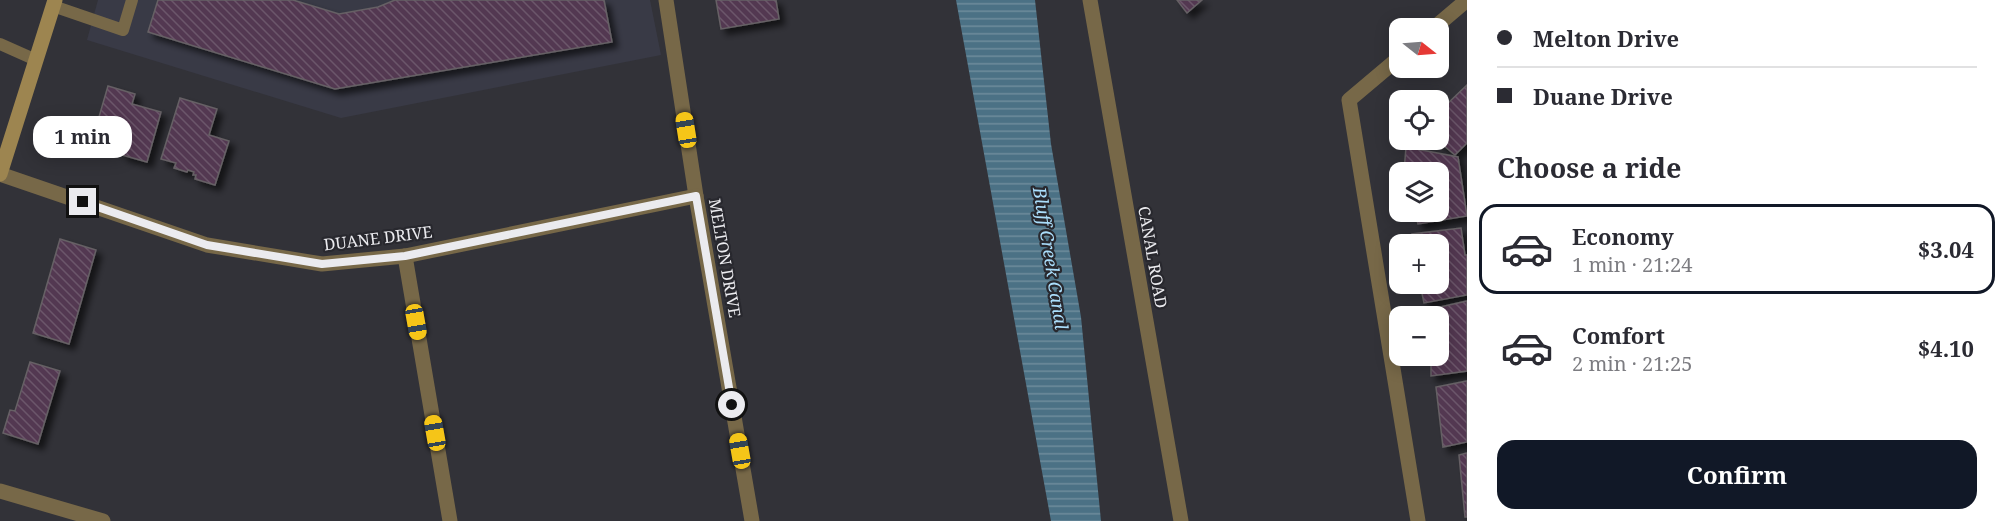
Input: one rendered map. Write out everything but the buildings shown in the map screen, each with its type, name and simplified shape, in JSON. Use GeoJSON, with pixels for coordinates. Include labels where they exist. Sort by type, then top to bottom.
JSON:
{"type":"FeatureCollection","features":[{"type":"Feature","properties":{"kind":"street","name":"MELTON DRIVE"},"geometry":{"type":"LineString","coordinates":[[666,0],[696,196],[752,521]]}},
{"type":"Feature","properties":{"kind":"street","name":"CANAL ROAD"},"geometry":{"type":"LineString","coordinates":[[1090,0],[1181,521]]}},
{"type":"Feature","properties":{"kind":"street"},"geometry":{"type":"LineString","coordinates":[[1446,18],[1467,0]]}},
{"type":"Feature","properties":{"kind":"street"},"geometry":{"type":"LineString","coordinates":[[0,174],[54,3]]}},
{"type":"Feature","properties":{"kind":"street"},"geometry":{"type":"LineString","coordinates":[[1389,66],[1349,99],[1419,521]]}},
{"type":"Feature","properties":{"kind":"street","name":"DUANE DRIVE"},"geometry":{"type":"LineString","coordinates":[[0,174],[207,245],[322,264],[405,256],[696,196]]}},
{"type":"Feature","properties":{"kind":"street"},"geometry":{"type":"LineString","coordinates":[[405,256],[450,521]]}},
{"type":"Feature","properties":{"kind":"street"},"geometry":{"type":"LineString","coordinates":[[0,491],[103,521]]}},
{"type":"Feature","properties":{"kind":"lane"},"geometry":{"type":"LineString","coordinates":[[54,3],[123,30],[132,0]]}},
{"type":"Feature","properties":{"kind":"lane"},"geometry":{"type":"LineString","coordinates":[[0,44],[36,60]]}},
{"type":"Feature","properties":{"kind":"shaded area"},"geometry":{"type":"Polygon","coordinates":[[[98,0],[650,0],[661,55],[341,118],[87,40],[98,0]]]}},
{"type":"Feature","properties":{"kind":"water","name":"Bluff Creek Canal"},"geometry":{"type":"Polygon","coordinates":[[[956,0],[1035,0],[1051,144],[1081,317],[1101,521],[1051,521],[956,0]]]}},
{"type":"Feature","properties":{"kind":"route"},"geometry":{"type":"LineString","coordinates":[[83,202],[207,245],[322,264],[405,256],[696,196],[732,405]]}}]}
